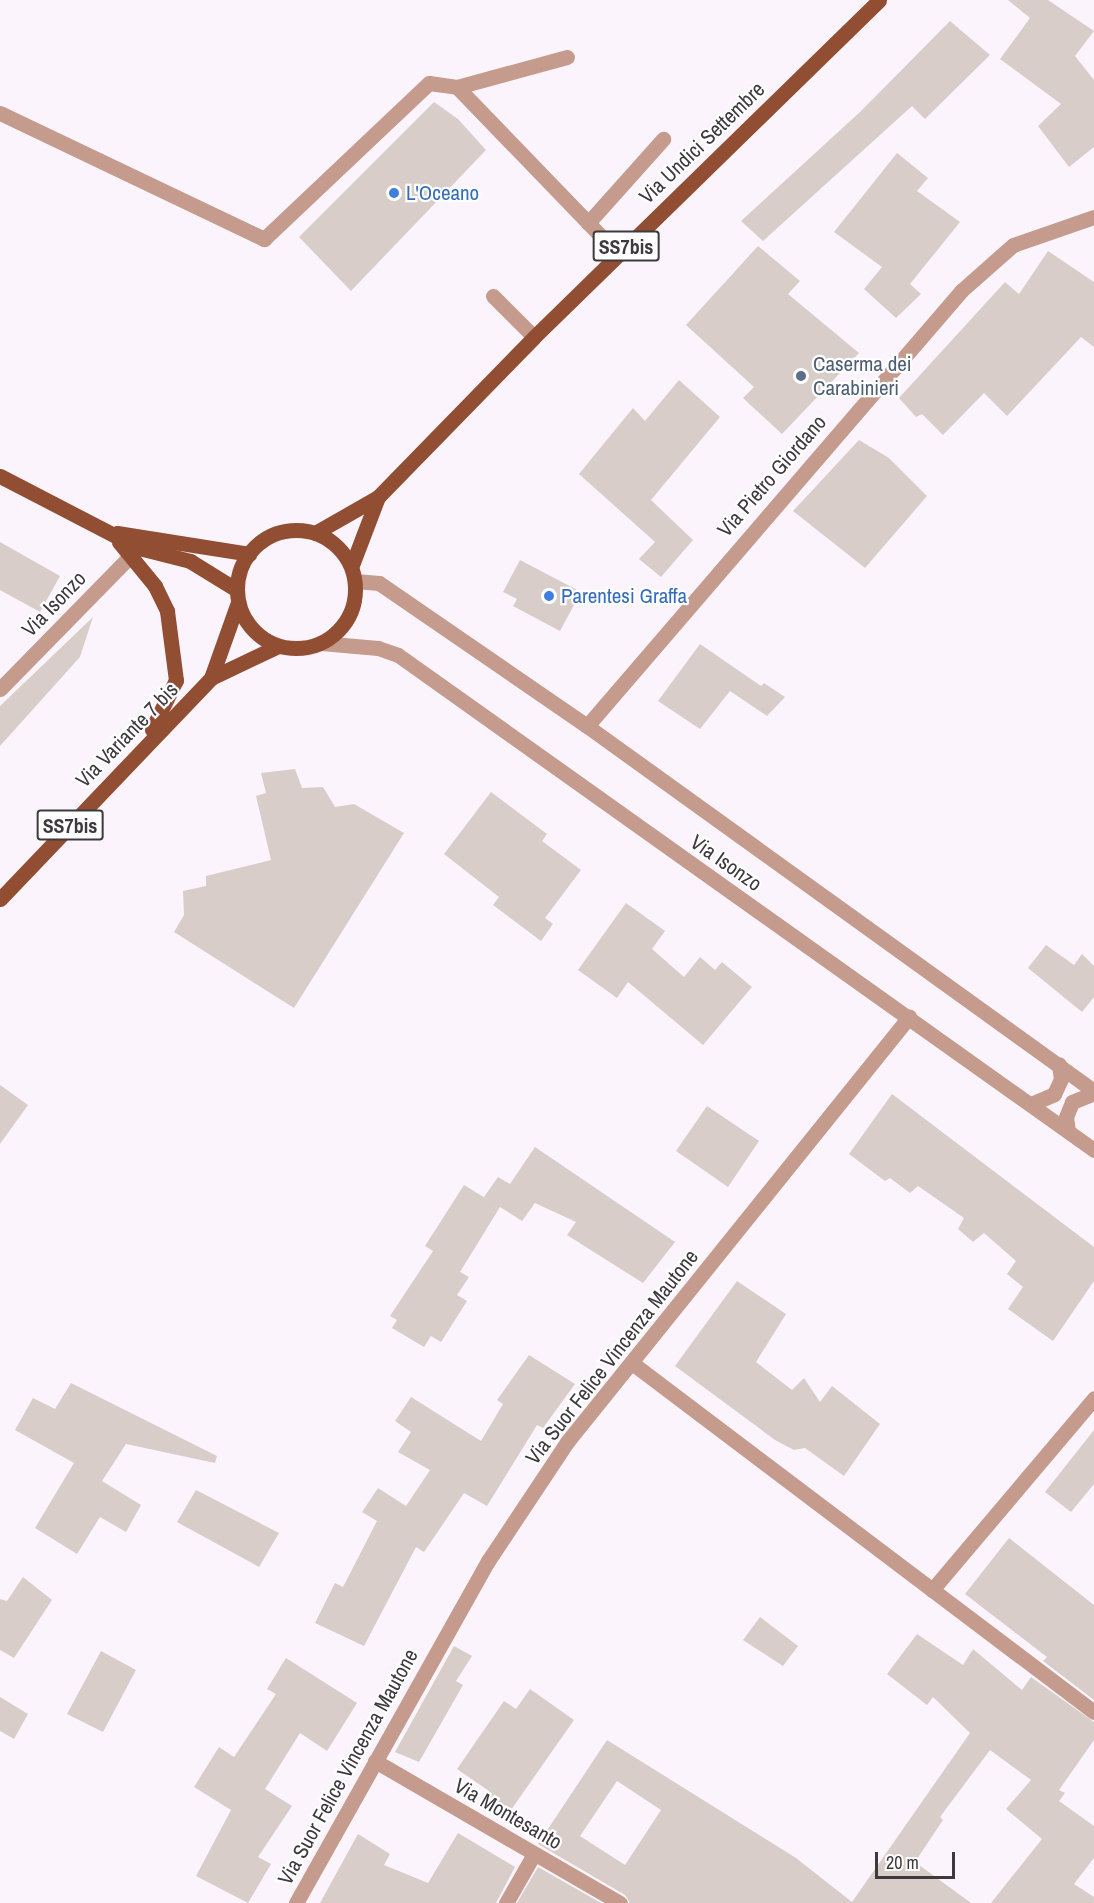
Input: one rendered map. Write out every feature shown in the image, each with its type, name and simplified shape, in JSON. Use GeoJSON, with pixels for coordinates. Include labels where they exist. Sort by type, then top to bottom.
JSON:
{"type":"FeatureCollection","features":[{"type":"Feature","properties":{"kind":"main road","name":"Via Undici Settembre"},"geometry":{"type":"LineString","coordinates":[[378,497],[534,337],[879,0]]}},
{"type":"Feature","properties":{"kind":"main road"},"geometry":{"type":"LineString","coordinates":[[0,476],[111,533],[135,552],[155,586],[167,611],[176,680],[170,699],[140,750]]}},
{"type":"Feature","properties":{"kind":"main road","name":"SS7bis"},"geometry":{"type":"LineString","coordinates":[[315,533],[378,497]]}},
{"type":"Feature","properties":{"kind":"main road","name":"SS7bis"},"geometry":{"type":"LineString","coordinates":[[352,565],[378,497]]}},
{"type":"Feature","properties":{"kind":"main road"},"geometry":{"type":"LineString","coordinates":[[111,533],[144,535],[249,554],[279,532],[315,533],[344,552],[352,565],[355,581],[348,618],[321,643]]}},
{"type":"Feature","properties":{"kind":"main road"},"geometry":{"type":"LineString","coordinates":[[135,552],[190,561],[238,596],[254,631],[278,646]]}},
{"type":"Feature","properties":{"kind":"main road","name":"SS7bis"},"geometry":{"type":"LineString","coordinates":[[238,596],[240,570],[249,554]]}},
{"type":"Feature","properties":{"kind":"main road","name":"Via Variante 7 bis"},"geometry":{"type":"LineString","coordinates":[[211,678],[238,596]]}},
{"type":"Feature","properties":{"kind":"main road","name":"SS7bis"},"geometry":{"type":"LineString","coordinates":[[278,646],[300,648],[321,643]]}},
{"type":"Feature","properties":{"kind":"main road","name":"Via Variante 7 bis"},"geometry":{"type":"LineString","coordinates":[[0,899],[211,678],[278,646]]}},
{"type":"Feature","properties":{"kind":"street"},"geometry":{"type":"LineString","coordinates":[[0,113],[264,239],[429,83],[458,87],[567,57]]}},
{"type":"Feature","properties":{"kind":"street"},"geometry":{"type":"LineString","coordinates":[[458,87],[618,254]]}},
{"type":"Feature","properties":{"kind":"street"},"geometry":{"type":"LineString","coordinates":[[588,223],[663,139]]}},
{"type":"Feature","properties":{"kind":"street","name":"Via Pietro Giordano"},"geometry":{"type":"LineString","coordinates":[[587,726],[961,291],[1013,244],[1094,217]]}},
{"type":"Feature","properties":{"kind":"street"},"geometry":{"type":"LineString","coordinates":[[493,296],[534,337]]}},
{"type":"Feature","properties":{"kind":"street","name":"Via Isonzo"},"geometry":{"type":"LineString","coordinates":[[0,689],[135,552]]}},
{"type":"Feature","properties":{"kind":"street","name":"Via Isonzo"},"geometry":{"type":"LineString","coordinates":[[355,581],[379,583],[587,726],[1059,1064],[1094,1092]]}},
{"type":"Feature","properties":{"kind":"street","name":"Via Isonzo"},"geometry":{"type":"LineString","coordinates":[[321,643],[378,648],[398,656],[1094,1150]]}},
{"type":"Feature","properties":{"kind":"street","name":"Via Suor Felice Vincenza Mautone"},"geometry":{"type":"LineString","coordinates":[[296,1903],[488,1561],[567,1442],[909,1017]]}},
{"type":"Feature","properties":{"kind":"street"},"geometry":{"type":"LineString","coordinates":[[1031,1104],[1054,1094],[1061,1079],[1059,1064]]}},
{"type":"Feature","properties":{"kind":"street"},"geometry":{"type":"LineString","coordinates":[[1068,1131],[1066,1117],[1072,1102],[1094,1092]]}},
{"type":"Feature","properties":{"kind":"street"},"geometry":{"type":"LineString","coordinates":[[632,1363],[1094,1712]]}},
{"type":"Feature","properties":{"kind":"street"},"geometry":{"type":"LineString","coordinates":[[932,1590],[1094,1398]]}},
{"type":"Feature","properties":{"kind":"street","name":"Via Montesanto"},"geometry":{"type":"LineString","coordinates":[[375,1761],[620,1903]]}},
{"type":"Feature","properties":{"kind":"street"},"geometry":{"type":"LineString","coordinates":[[507,1903],[534,1854]]}},
{"type":"Feature","properties":{"kind":"building"},"geometry":{"type":"Polygon","coordinates":[[[1008,0],[1048,0],[1094,31],[1075,56],[1094,80],[1094,147],[1069,167],[1038,126],[1061,104],[1000,59],[1030,18],[1008,0]]]}},
{"type":"Feature","properties":{"kind":"building"},"geometry":{"type":"Polygon","coordinates":[[[950,21],[990,55],[925,119],[912,106],[763,241],[741,221],[860,112],[950,21]]]}},
{"type":"Feature","properties":{"kind":"building","name":"L'Oceano"},"geometry":{"type":"Polygon","coordinates":[[[434,102],[458,119],[486,150],[351,291],[299,237],[434,102]]]}},
{"type":"Feature","properties":{"kind":"building"},"geometry":{"type":"Polygon","coordinates":[[[897,153],[928,178],[917,191],[960,222],[910,284],[921,294],[896,318],[864,289],[882,267],[834,232],[897,153]]]}},
{"type":"Feature","properties":{"kind":"building"},"geometry":{"type":"Polygon","coordinates":[[[758,246],[800,281],[788,294],[859,353],[782,434],[743,398],[754,387],[686,325],[758,246]]]}},
{"type":"Feature","properties":{"kind":"building"},"geometry":{"type":"Polygon","coordinates":[[[1048,251],[1094,282],[1094,347],[1081,337],[1007,416],[984,393],[943,435],[922,414],[916,417],[899,398],[1005,282],[1019,294],[1048,251]]]}},
{"type":"Feature","properties":{"kind":"building"},"geometry":{"type":"Polygon","coordinates":[[[679,380],[720,417],[651,500],[693,540],[661,577],[639,559],[655,542],[579,474],[633,408],[645,421],[679,380]]]}},
{"type":"Feature","properties":{"kind":"building"},"geometry":{"type":"Polygon","coordinates":[[[859,440],[889,458],[927,496],[865,568],[793,511],[859,440]]]}},
{"type":"Feature","properties":{"kind":"building"},"geometry":{"type":"Polygon","coordinates":[[[0,542],[60,576],[40,612],[0,590],[0,542]]]}},
{"type":"Feature","properties":{"kind":"building","name":"Parentesi Graffa"},"geometry":{"type":"Polygon","coordinates":[[[520,560],[581,592],[560,631],[513,606],[517,599],[503,592],[520,560]]]}},
{"type":"Feature","properties":{"kind":"building"},"geometry":{"type":"Polygon","coordinates":[[[93,617],[80,657],[0,746],[0,706],[93,617]]]}},
{"type":"Feature","properties":{"kind":"building"},"geometry":{"type":"Polygon","coordinates":[[[700,644],[761,686],[764,683],[785,697],[767,716],[730,691],[700,729],[658,701],[700,644]]]}},
{"type":"Feature","properties":{"kind":"building"},"geometry":{"type":"Polygon","coordinates":[[[295,769],[302,788],[323,787],[335,807],[354,804],[404,833],[294,1008],[174,932],[184,915],[183,891],[206,886],[206,876],[271,860],[256,796],[266,793],[261,773],[295,769]]]}},
{"type":"Feature","properties":{"kind":"building"},"geometry":{"type":"Polygon","coordinates":[[[491,792],[547,834],[542,841],[581,870],[545,918],[553,924],[541,941],[493,905],[499,897],[444,854],[491,792]]]}},
{"type":"Feature","properties":{"kind":"building"},"geometry":{"type":"Polygon","coordinates":[[[626,903],[665,931],[652,949],[684,977],[700,957],[715,970],[722,962],[752,987],[703,1045],[628,982],[617,998],[578,970],[626,903]]]}},
{"type":"Feature","properties":{"kind":"building"},"geometry":{"type":"Polygon","coordinates":[[[1046,945],[1074,965],[1082,954],[1094,966],[1094,997],[1082,1012],[1028,968],[1046,945]]]}},
{"type":"Feature","properties":{"kind":"building"},"geometry":{"type":"Polygon","coordinates":[[[0,1085],[28,1105],[0,1144],[0,1085]]]}},
{"type":"Feature","properties":{"kind":"building"},"geometry":{"type":"Polygon","coordinates":[[[892,1094],[1094,1247],[1094,1281],[1053,1341],[1008,1309],[1023,1287],[1007,1274],[1016,1261],[984,1233],[973,1242],[958,1229],[964,1218],[918,1186],[910,1193],[890,1178],[885,1181],[849,1154],[892,1094]]]}},
{"type":"Feature","properties":{"kind":"building"},"geometry":{"type":"Polygon","coordinates":[[[707,1106],[759,1141],[728,1187],[676,1151],[707,1106]]]}},
{"type":"Feature","properties":{"kind":"building"},"geometry":{"type":"Polygon","coordinates":[[[535,1147],[675,1242],[643,1283],[567,1235],[576,1222],[535,1203],[522,1221],[500,1207],[460,1272],[469,1277],[457,1295],[467,1301],[441,1342],[431,1336],[424,1347],[392,1328],[397,1320],[390,1316],[433,1251],[425,1246],[464,1185],[495,1204],[484,1197],[498,1177],[510,1184],[535,1147]]]}},
{"type":"Feature","properties":{"kind":"building"},"geometry":{"type":"Polygon","coordinates":[[[737,1281],[786,1314],[756,1362],[792,1390],[804,1378],[820,1402],[832,1386],[880,1424],[844,1476],[805,1448],[794,1450],[775,1440],[675,1366],[737,1281]]]}},
{"type":"Feature","properties":{"kind":"building"},"geometry":{"type":"Polygon","coordinates":[[[529,1355],[575,1384],[543,1428],[537,1425],[487,1506],[464,1493],[424,1552],[416,1547],[364,1646],[315,1623],[335,1583],[343,1587],[377,1521],[362,1512],[378,1488],[406,1506],[430,1470],[398,1452],[411,1432],[395,1421],[411,1397],[481,1441],[503,1404],[497,1400],[529,1355]]]}},
{"type":"Feature","properties":{"kind":"building"},"geometry":{"type":"Polygon","coordinates":[[[71,1383],[217,1456],[215,1463],[126,1444],[102,1481],[141,1505],[126,1532],[100,1517],[77,1554],[35,1528],[74,1463],[15,1430],[33,1398],[55,1409],[71,1383]]]}},
{"type":"Feature","properties":{"kind":"building"},"geometry":{"type":"Polygon","coordinates":[[[1094,1430],[1094,1484],[1071,1512],[1045,1492],[1094,1430]]]}},
{"type":"Feature","properties":{"kind":"building"},"geometry":{"type":"Polygon","coordinates":[[[196,1490],[279,1533],[259,1567],[177,1522],[196,1490]]]}},
{"type":"Feature","properties":{"kind":"building"},"geometry":{"type":"Polygon","coordinates":[[[1009,1538],[1094,1605],[1094,1700],[1043,1661],[1047,1657],[965,1594],[1009,1538]]]}},
{"type":"Feature","properties":{"kind":"building"},"geometry":{"type":"Polygon","coordinates":[[[23,1577],[52,1600],[14,1658],[0,1650],[0,1599],[7,1601],[23,1577]]]}},
{"type":"Feature","properties":{"kind":"building"},"geometry":{"type":"Polygon","coordinates":[[[760,1617],[798,1646],[783,1666],[743,1640],[760,1617]]]}},
{"type":"Feature","properties":{"kind":"building"},"geometry":{"type":"Polygon","coordinates":[[[917,1634],[963,1665],[973,1649],[1022,1690],[1031,1677],[1094,1722],[1094,1740],[1059,1790],[1065,1793],[1059,1801],[1094,1826],[1094,1858],[1074,1884],[1094,1897],[1094,1903],[991,1903],[1042,1839],[1006,1809],[1031,1780],[990,1750],[940,1817],[943,1820],[915,1862],[971,1903],[630,1903],[625,1895],[538,1844],[607,1740],[796,1858],[852,1902],[970,1733],[933,1697],[927,1705],[887,1674],[917,1634]],[[617,1781],[580,1836],[625,1865],[661,1810],[617,1781]]]}},
{"type":"Feature","properties":{"kind":"building"},"geometry":{"type":"Polygon","coordinates":[[[454,1646],[472,1656],[456,1681],[463,1685],[419,1762],[395,1752],[454,1646]]]}},
{"type":"Feature","properties":{"kind":"building"},"geometry":{"type":"Polygon","coordinates":[[[101,1651],[136,1670],[103,1732],[67,1714],[101,1651]]]}},
{"type":"Feature","properties":{"kind":"building"},"geometry":{"type":"Polygon","coordinates":[[[286,1658],[357,1703],[327,1751],[300,1733],[265,1789],[292,1806],[258,1857],[271,1864],[248,1903],[196,1876],[231,1810],[194,1787],[219,1747],[234,1757],[276,1694],[267,1689],[286,1658]]]}},
{"type":"Feature","properties":{"kind":"building"},"geometry":{"type":"Polygon","coordinates":[[[530,1689],[574,1720],[511,1810],[483,1800],[489,1791],[457,1769],[504,1701],[516,1709],[530,1689]]]}},
{"type":"Feature","properties":{"kind":"building"},"geometry":{"type":"Polygon","coordinates":[[[0,1697],[28,1714],[14,1739],[0,1731],[0,1697]]]}},
{"type":"Feature","properties":{"kind":"building"},"geometry":{"type":"Polygon","coordinates":[[[458,1833],[515,1867],[496,1903],[320,1903],[358,1834],[390,1854],[384,1865],[428,1883],[458,1833]]]}},
{"type":"Feature","properties":{"kind":"building"},"geometry":{"type":"Polygon","coordinates":[[[538,1867],[601,1903],[517,1903],[538,1867]]]}},
{"type":"Feature","properties":{"kind":"place","name":"L'Oceano"},"geometry":{"type":"Point","coordinates":[394,193]}},
{"type":"Feature","properties":{"kind":"place","name":"Caserma dei Carabinieri"},"geometry":{"type":"Point","coordinates":[801,376]}},
{"type":"Feature","properties":{"kind":"place","name":"Parentesi Graffa"},"geometry":{"type":"Point","coordinates":[549,596]}}]}
